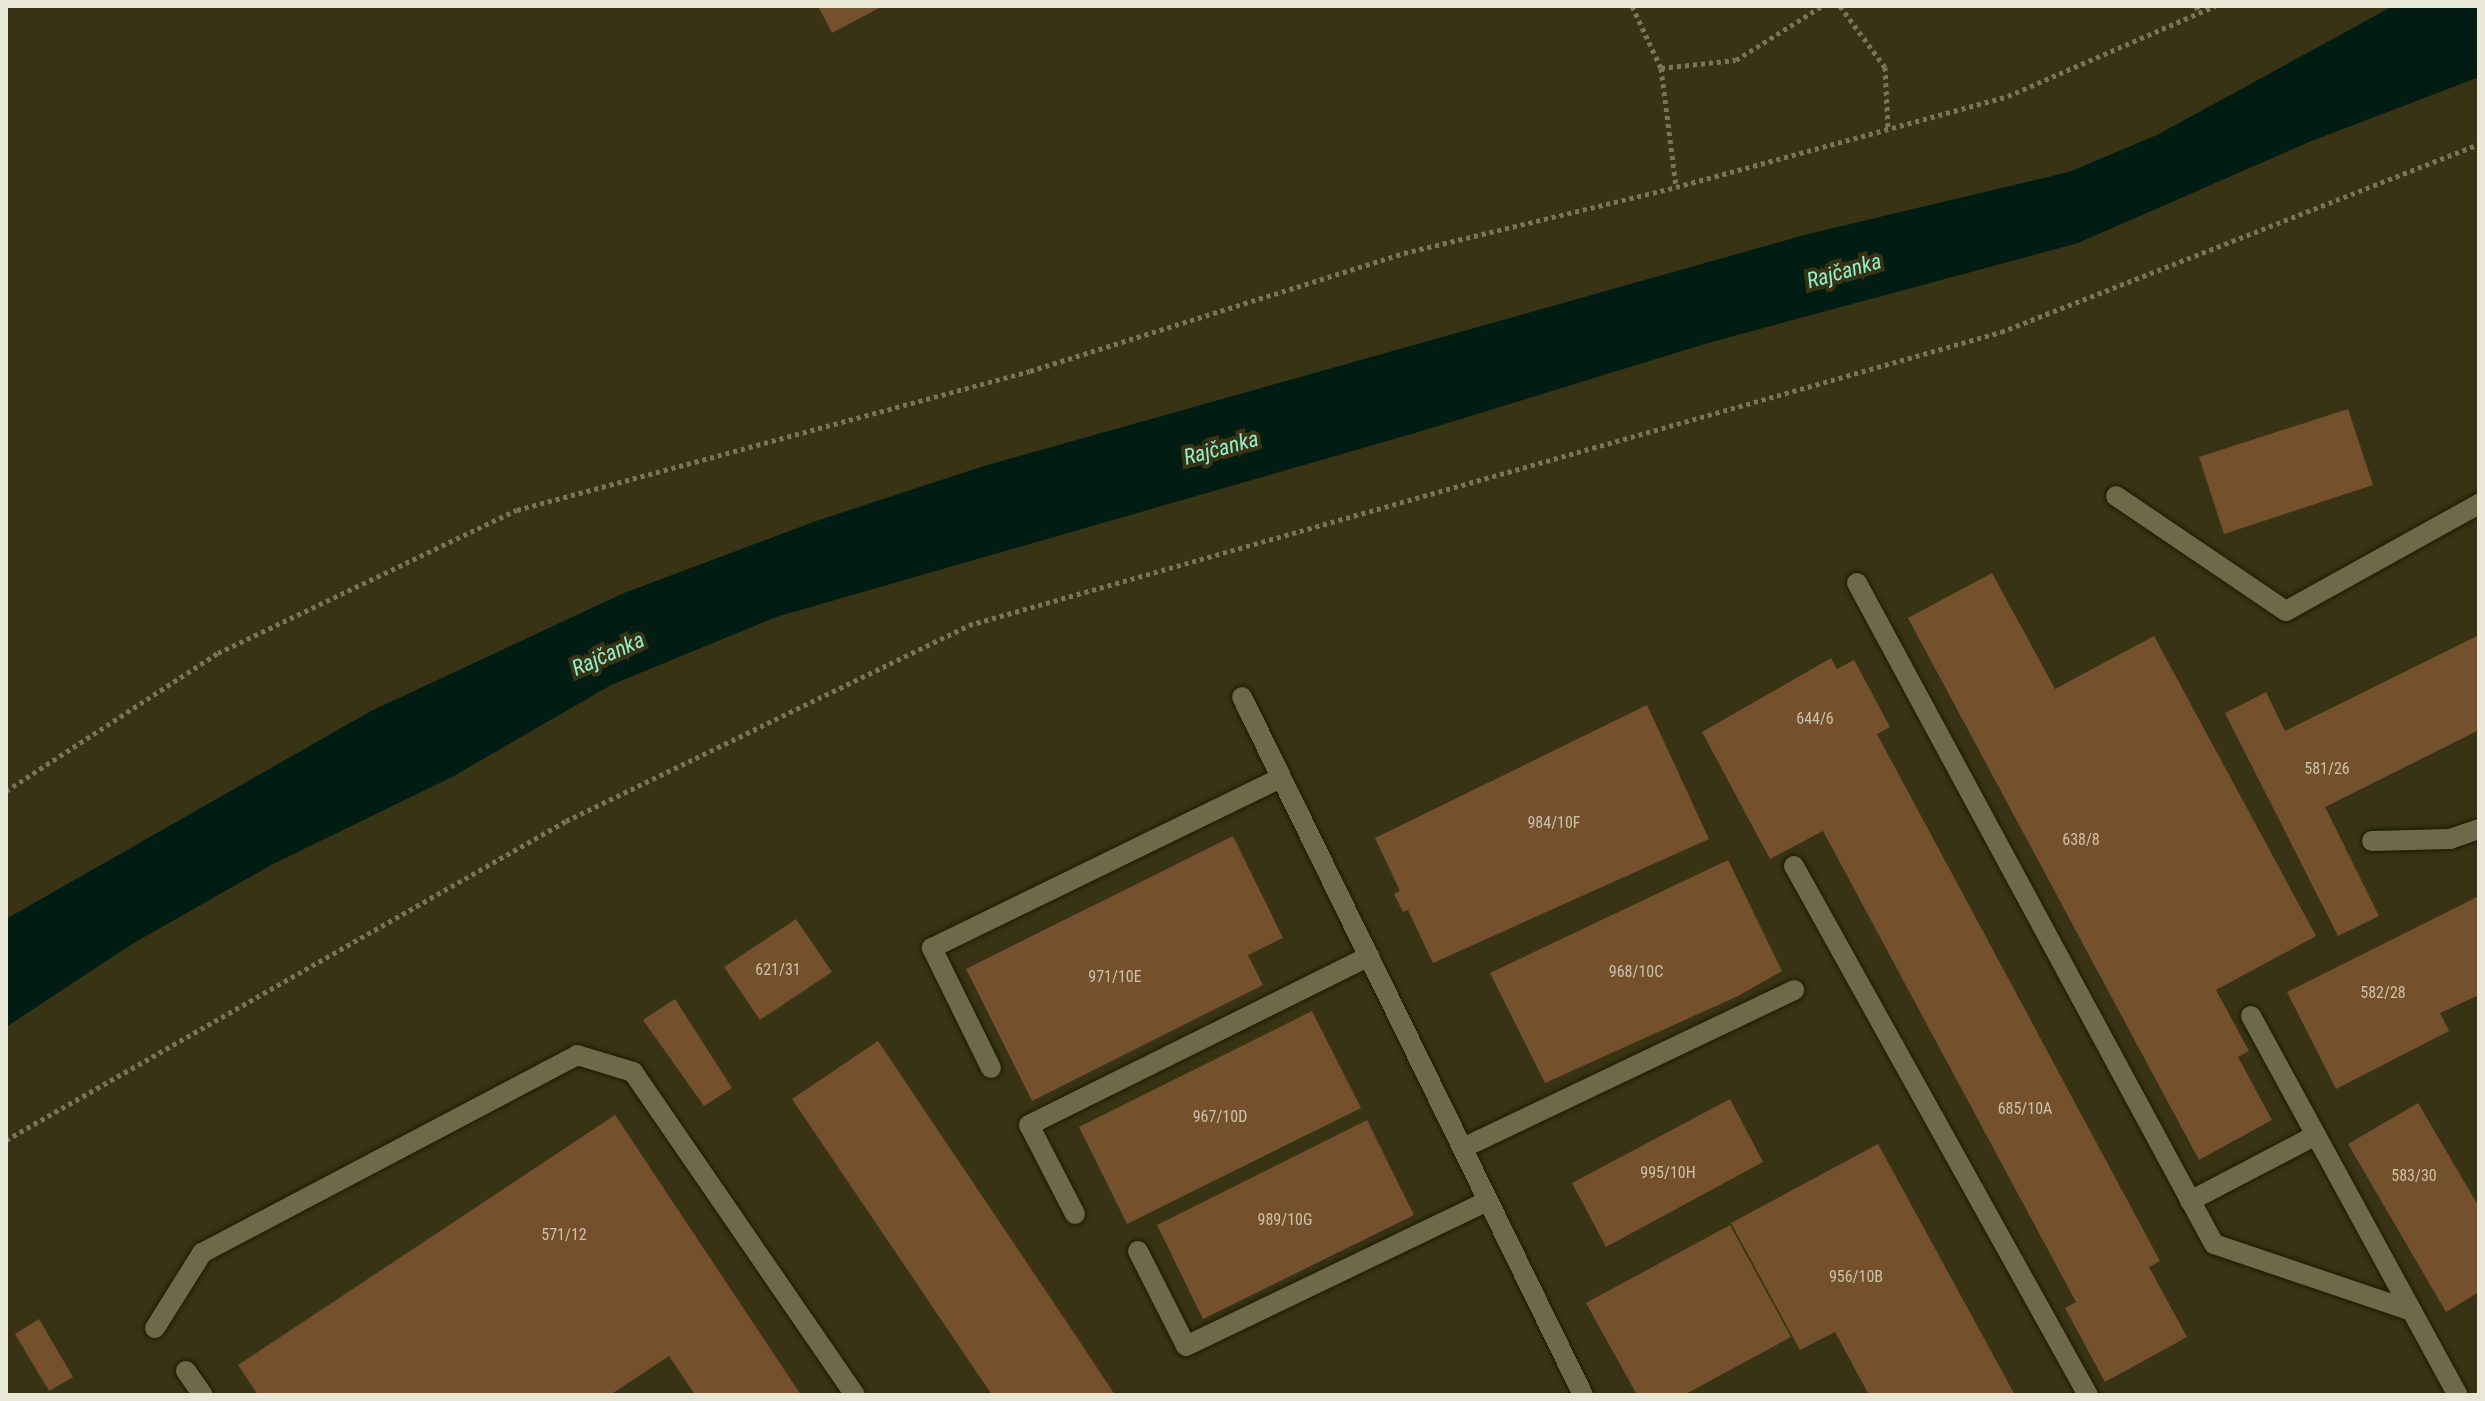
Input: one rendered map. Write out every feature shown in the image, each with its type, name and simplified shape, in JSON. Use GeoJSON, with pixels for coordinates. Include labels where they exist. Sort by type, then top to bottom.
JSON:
{"type":"FeatureCollection","features":[{"type":"Feature","properties":{"kind":"lane"},"geometry":{"type":"LineString","coordinates":[[2116,496],[2286,611],[2479,504]]}},
{"type":"Feature","properties":{"kind":"lane"},"geometry":{"type":"LineString","coordinates":[[1857,583],[2214,1244],[2412,1311]]}},
{"type":"Feature","properties":{"kind":"lane"},"geometry":{"type":"LineString","coordinates":[[1242,697],[1583,1395]]}},
{"type":"Feature","properties":{"kind":"lane"},"geometry":{"type":"LineString","coordinates":[[991,1068],[932,948],[1281,778]]}},
{"type":"Feature","properties":{"kind":"lane"},"geometry":{"type":"LineString","coordinates":[[2372,841],[2450,839],[2479,829]]}},
{"type":"Feature","properties":{"kind":"lane"},"geometry":{"type":"LineString","coordinates":[[1794,866],[2088,1395]]}},
{"type":"Feature","properties":{"kind":"lane"},"geometry":{"type":"LineString","coordinates":[[1075,1214],[1029,1125],[1369,956]]}},
{"type":"Feature","properties":{"kind":"lane"},"geometry":{"type":"LineString","coordinates":[[1463,1148],[1794,990]]}},
{"type":"Feature","properties":{"kind":"lane"},"geometry":{"type":"LineString","coordinates":[[2251,1016],[2458,1395]]}},
{"type":"Feature","properties":{"kind":"lane"},"geometry":{"type":"LineString","coordinates":[[155,1328],[202,1253],[577,1055],[633,1072],[855,1395]]}},
{"type":"Feature","properties":{"kind":"lane"},"geometry":{"type":"LineString","coordinates":[[2190,1201],[2316,1135]]}},
{"type":"Feature","properties":{"kind":"lane"},"geometry":{"type":"LineString","coordinates":[[1138,1251],[1186,1346],[1487,1201]]}},
{"type":"Feature","properties":{"kind":"lane"},"geometry":{"type":"LineString","coordinates":[[186,1371],[203,1395]]}},
{"type":"Feature","properties":{"kind":"path"},"geometry":{"type":"LineString","coordinates":[[1632,6],[1661,68],[1676,187]]}},
{"type":"Feature","properties":{"kind":"path"},"geometry":{"type":"LineString","coordinates":[[1661,68],[1736,60],[1822,6]]}},
{"type":"Feature","properties":{"kind":"path"},"geometry":{"type":"LineString","coordinates":[[1840,6],[1885,67],[1888,128]]}},
{"type":"Feature","properties":{"kind":"path"},"geometry":{"type":"LineString","coordinates":[[2196,6],[2200,13]]}},
{"type":"Feature","properties":{"kind":"path"},"geometry":{"type":"LineString","coordinates":[[6,791],[218,653],[517,510],[1030,371],[1404,253],[1676,187],[2008,96],[2215,6]]}},
{"type":"Feature","properties":{"kind":"path"},"geometry":{"type":"LineString","coordinates":[[6,1140],[566,821],[969,625],[2001,332],[2479,144]]}},
{"type":"Feature","properties":{"kind":"water","name":"Rajčanka"},"geometry":{"type":"Polygon","coordinates":[[[2393,6],[2479,6],[2479,77],[2309,142],[2078,243],[1708,343],[1415,433],[776,617],[611,685],[452,777],[271,865],[132,944],[6,1027],[6,919],[371,711],[624,593],[816,521],[984,466],[1808,234],[2069,172],[2157,135],[2393,6]]]}},
{"type":"Feature","properties":{"kind":"building"},"geometry":{"type":"Polygon","coordinates":[[[818,6],[883,6],[832,33],[818,6]]]}},
{"type":"Feature","properties":{"kind":"building"},"geometry":{"type":"Polygon","coordinates":[[[2348,409],[2373,485],[2224,534],[2199,457],[2348,409]]]}},
{"type":"Feature","properties":{"kind":"building"},"geometry":{"type":"Polygon","coordinates":[[[1992,573],[2055,689],[2154,636],[2316,936],[2216,990],[2249,1051],[2238,1057],[2272,1120],[2199,1160],[1908,618],[1992,573]]]}},
{"type":"Feature","properties":{"kind":"building"},"geometry":{"type":"Polygon","coordinates":[[[2479,635],[2479,730],[2325,807],[2379,916],[2338,936],[2225,713],[2266,692],[2285,731],[2479,635]]]}},
{"type":"Feature","properties":{"kind":"building"},"geometry":{"type":"Polygon","coordinates":[[[1831,658],[1837,669],[1854,660],[1890,727],[1877,734],[2160,1261],[2149,1267],[2187,1337],[2105,1382],[2065,1308],[2076,1302],[1823,831],[1770,859],[1702,732],[1831,658]]]}},
{"type":"Feature","properties":{"kind":"building"},"geometry":{"type":"Polygon","coordinates":[[[1647,705],[1709,839],[1433,963],[1408,910],[1403,912],[1394,894],[1400,891],[1375,838],[1647,705]]]}},
{"type":"Feature","properties":{"kind":"building"},"geometry":{"type":"Polygon","coordinates":[[[1233,836],[1283,938],[1248,955],[1263,985],[1032,1101],[966,969],[1233,836]]]}},
{"type":"Feature","properties":{"kind":"building"},"geometry":{"type":"Polygon","coordinates":[[[1728,860],[1782,971],[1738,996],[1545,1083],[1490,973],[1728,860]]]}},
{"type":"Feature","properties":{"kind":"building"},"geometry":{"type":"Polygon","coordinates":[[[2479,896],[2479,995],[2440,1013],[2449,1031],[2336,1089],[2287,992],[2479,896]]]}},
{"type":"Feature","properties":{"kind":"building"},"geometry":{"type":"Polygon","coordinates":[[[796,919],[832,972],[760,1020],[724,967],[796,919]]]}},
{"type":"Feature","properties":{"kind":"building"},"geometry":{"type":"Polygon","coordinates":[[[675,999],[732,1088],[704,1106],[643,1020],[675,999]]]}},
{"type":"Feature","properties":{"kind":"building"},"geometry":{"type":"Polygon","coordinates":[[[1312,1011],[1361,1108],[1127,1224],[1079,1127],[1312,1011]]]}},
{"type":"Feature","properties":{"kind":"building"},"geometry":{"type":"Polygon","coordinates":[[[878,1041],[1115,1395],[992,1395],[792,1099],[878,1041]]]}},
{"type":"Feature","properties":{"kind":"building"},"geometry":{"type":"Polygon","coordinates":[[[1730,1099],[1763,1162],[1606,1247],[1572,1183],[1730,1099]]]}},
{"type":"Feature","properties":{"kind":"building"},"geometry":{"type":"Polygon","coordinates":[[[2418,1103],[2479,1207],[2479,1292],[2446,1312],[2348,1144],[2418,1103]]]}},
{"type":"Feature","properties":{"kind":"building"},"geometry":{"type":"Polygon","coordinates":[[[615,1115],[801,1395],[695,1395],[669,1356],[610,1395],[258,1395],[238,1365],[615,1115]]]}},
{"type":"Feature","properties":{"kind":"building"},"geometry":{"type":"Polygon","coordinates":[[[1367,1120],[1414,1215],[1203,1319],[1157,1225],[1367,1120]]]}},
{"type":"Feature","properties":{"kind":"building"},"geometry":{"type":"Polygon","coordinates":[[[1878,1144],[2015,1395],[1869,1395],[1835,1332],[1800,1350],[1731,1223],[1878,1144]]]}},
{"type":"Feature","properties":{"kind":"building"},"geometry":{"type":"Polygon","coordinates":[[[1730,1225],[1791,1337],[1684,1395],[1637,1395],[1586,1303],[1730,1225]]]}},
{"type":"Feature","properties":{"kind":"building"},"geometry":{"type":"Polygon","coordinates":[[[39,1319],[73,1377],[49,1391],[15,1334],[39,1319]]]}}]}
